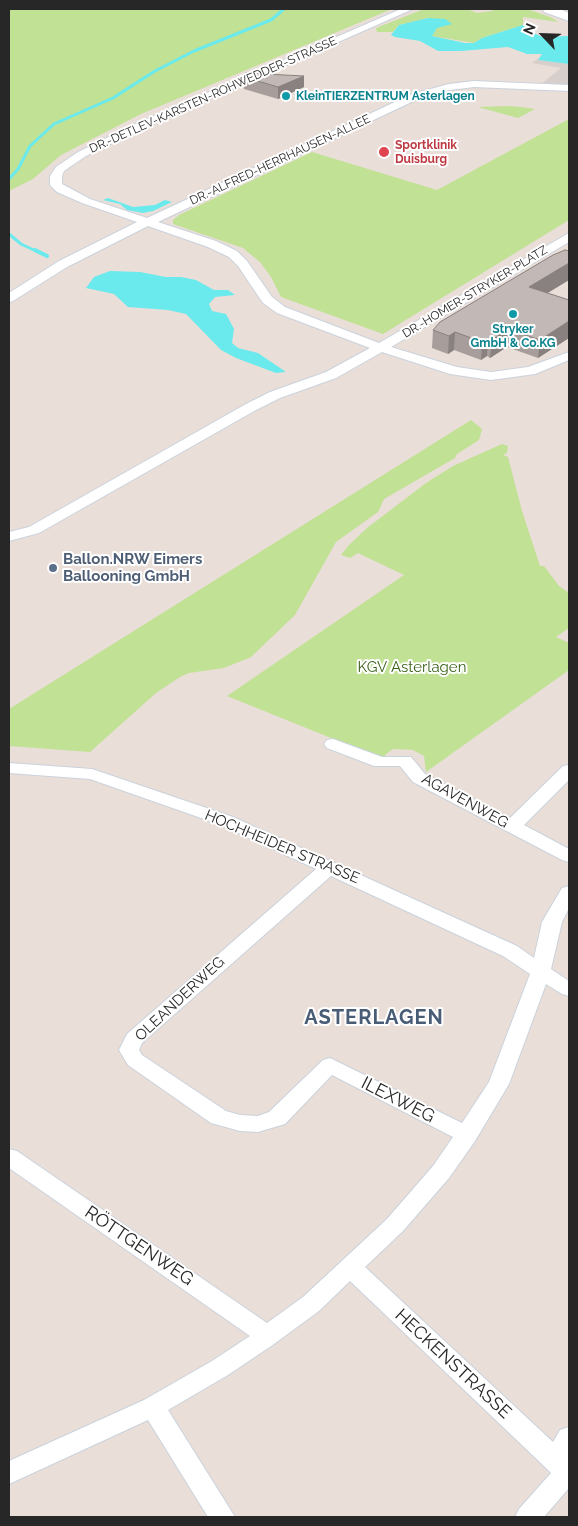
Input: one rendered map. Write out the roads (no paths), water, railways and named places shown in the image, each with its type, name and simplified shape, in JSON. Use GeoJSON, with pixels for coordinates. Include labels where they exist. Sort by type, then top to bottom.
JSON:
{"type":"FeatureCollection","features":[{"type":"Feature","properties":{"kind":"main road"},"geometry":{"type":"LineString","coordinates":[[549,9],[569,17]]}},
{"type":"Feature","properties":{"kind":"street","name":"DR.-DETLEV-KARSTEN-ROHWEDDER-STRASSE"},"geometry":{"type":"LineString","coordinates":[[408,9],[135,128],[74,159],[60,169],[56,176],[56,184],[61,190],[86,201],[212,244],[233,254],[243,264],[267,300],[281,310],[381,348],[455,372],[491,376],[530,371],[569,356]]}},
{"type":"Feature","properties":{"kind":"street","name":"DR.-ALFRED-HERRHAUSEN-ALLEE"},"geometry":{"type":"LineString","coordinates":[[9,298],[63,264],[148,222],[398,104],[432,90],[474,84],[569,88]]}},
{"type":"Feature","properties":{"kind":"street","name":"DR.-HOMER-STRYKER-PLATZ"},"geometry":{"type":"LineString","coordinates":[[381,348],[569,237]]}},
{"type":"Feature","properties":{"kind":"street"},"geometry":{"type":"LineString","coordinates":[[9,537],[34,530],[251,406],[275,395],[331,375],[381,348]]}},
{"type":"Feature","properties":{"kind":"street","name":"AGAVENWEG"},"geometry":{"type":"LineString","coordinates":[[333,744],[380,762],[405,761],[419,778],[569,856]]}},
{"type":"Feature","properties":{"kind":"street","name":"HOCHHEIDER STRASSE"},"geometry":{"type":"LineString","coordinates":[[9,768],[92,774],[227,821],[510,951],[569,988]]}},
{"type":"Feature","properties":{"kind":"street"},"geometry":{"type":"LineString","coordinates":[[512,827],[569,770]]}},
{"type":"Feature","properties":{"kind":"street","name":"OLEANDERWEG"},"geometry":{"type":"LineString","coordinates":[[330,867],[134,1038],[128,1050],[135,1060],[219,1117],[240,1123],[258,1124],[277,1118],[330,1065]]}},
{"type":"Feature","properties":{"kind":"street"},"geometry":{"type":"LineString","coordinates":[[9,1473],[153,1407],[220,1368],[311,1304],[352,1268],[395,1225],[441,1172],[499,1084],[541,971],[552,922],[569,892]]}},
{"type":"Feature","properties":{"kind":"street","name":"ILEXWEG"},"geometry":{"type":"LineString","coordinates":[[330,1065],[467,1135]]}},
{"type":"Feature","properties":{"kind":"street","name":"RÖTTGENWEG"},"geometry":{"type":"LineString","coordinates":[[9,1157],[254,1325],[266,1337]]}},
{"type":"Feature","properties":{"kind":"street","name":"HECKENSTRASSE"},"geometry":{"type":"LineString","coordinates":[[352,1268],[555,1460],[566,1474],[528,1517]]}},
{"type":"Feature","properties":{"kind":"street"},"geometry":{"type":"LineString","coordinates":[[153,1407],[222,1517]]}},
{"type":"Feature","properties":{"kind":"street"},"geometry":{"type":"LineString","coordinates":[[555,1460],[569,1437]]}},
{"type":"Feature","properties":{"kind":"water"},"geometry":{"type":"Polygon","coordinates":[[[428,18],[445,19],[452,24],[437,28],[432,36],[465,43],[474,43],[482,38],[523,25],[532,28],[532,32],[542,37],[568,36],[569,64],[538,60],[542,54],[527,54],[508,47],[438,51],[420,41],[391,35],[399,25],[428,18]]]}},
{"type":"Feature","properties":{"kind":"water"},"geometry":{"type":"Polygon","coordinates":[[[108,198],[133,207],[155,205],[165,200],[172,202],[153,211],[143,213],[127,210],[120,204],[103,200],[108,198]]]}},
{"type":"Feature","properties":{"kind":"water"},"geometry":{"type":"Polygon","coordinates":[[[110,271],[140,272],[166,277],[181,277],[196,280],[214,290],[228,290],[235,295],[215,297],[209,304],[212,311],[226,314],[234,329],[232,343],[238,348],[258,353],[286,372],[276,373],[236,358],[221,350],[186,314],[168,310],[128,307],[114,294],[86,288],[94,277],[110,271]]]}},
{"type":"Feature","properties":{"kind":"waterway"},"geometry":{"type":"LineString","coordinates":[[9,179],[18,169],[30,146],[54,124],[113,98],[155,71],[194,51],[271,20],[284,9]]}},
{"type":"Feature","properties":{"kind":"waterway"},"geometry":{"type":"LineString","coordinates":[[9,234],[21,244],[38,252]]}},
{"type":"Feature","properties":{"kind":"waterway"},"geometry":{"type":"LineString","coordinates":[[35,250],[47,256]]}},
{"type":"Feature","properties":{"kind":"place","name":"KleinTIERZENTRUM Asterlagen"},"geometry":{"type":"Point","coordinates":[286,96]}},
{"type":"Feature","properties":{"kind":"place","name":"Sportklinik Duisburg"},"geometry":{"type":"Point","coordinates":[384,152]}},
{"type":"Feature","properties":{"kind":"place","name":"Stryker GmbH & Co.KG"},"geometry":{"type":"Point","coordinates":[513,314]}},
{"type":"Feature","properties":{"kind":"place","name":"Ballon.NRW Eimers Ballooning GmbH"},"geometry":{"type":"Point","coordinates":[53,568]}},
{"type":"Feature","properties":{"kind":"district","name":"ASTERLAGEN"},"geometry":{"type":"Point","coordinates":[374,1018]}},
{"type":"Feature","properties":{"kind":"park label","name":"KGV Asterlagen"},"geometry":{"type":"Point","coordinates":[412,667]}}]}
